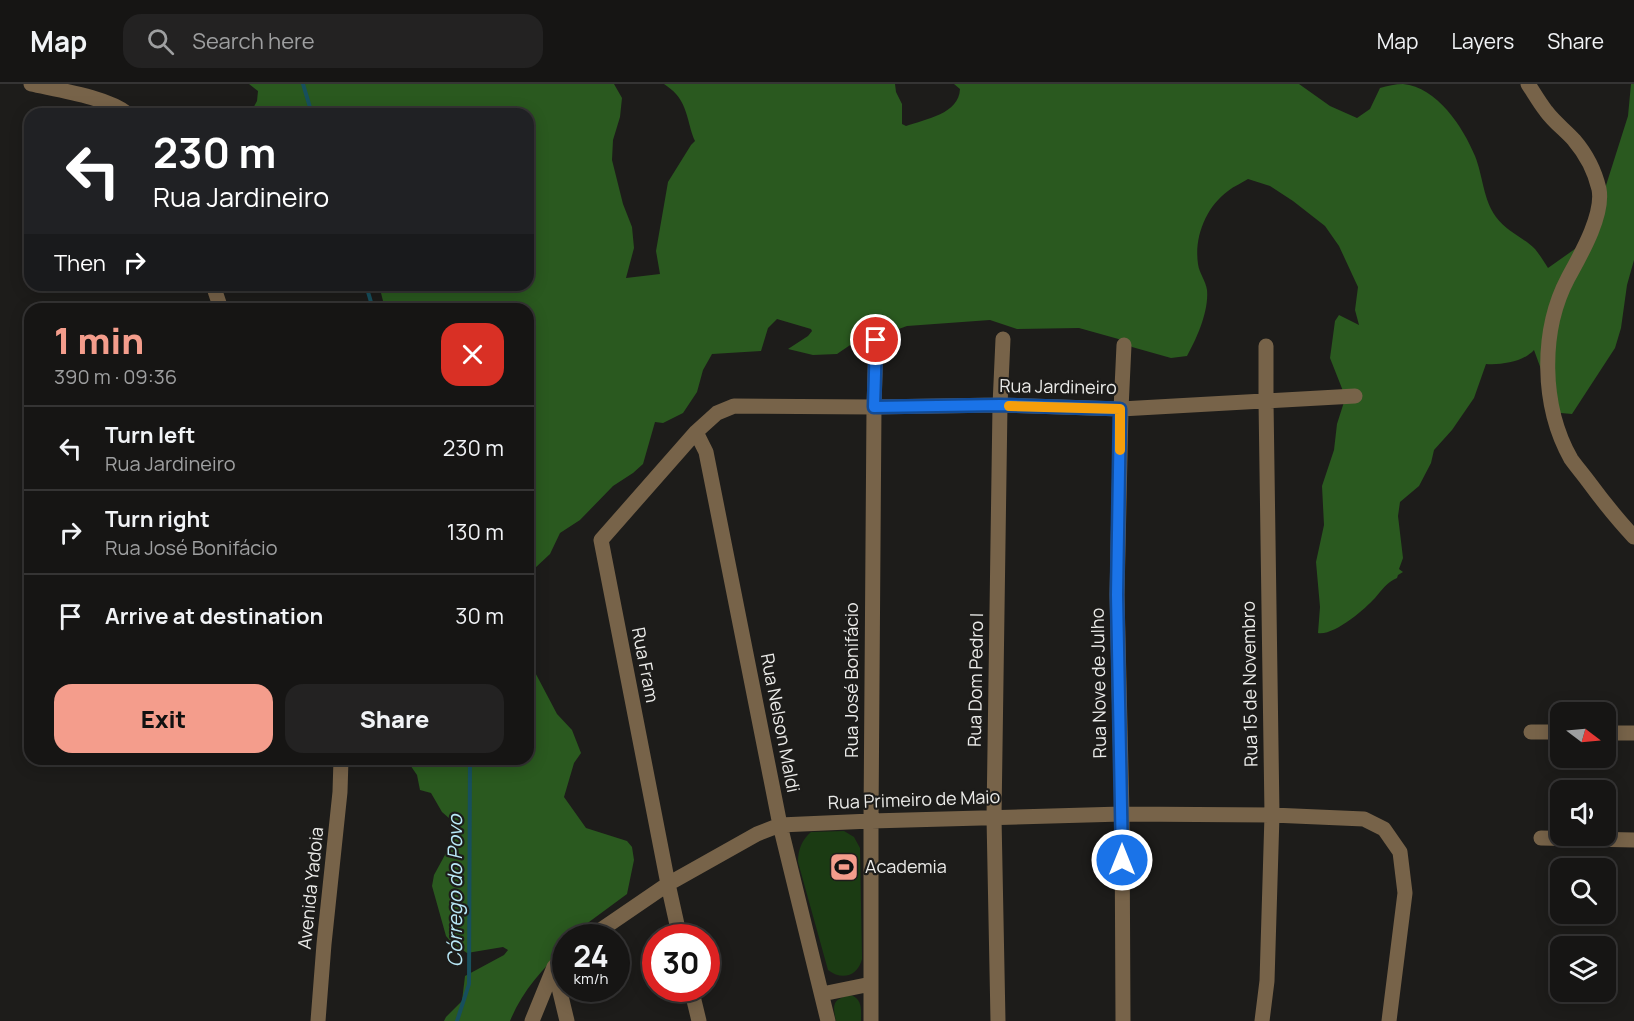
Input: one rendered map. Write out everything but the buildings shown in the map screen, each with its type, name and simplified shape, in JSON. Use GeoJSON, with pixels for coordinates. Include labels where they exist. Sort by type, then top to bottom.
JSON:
{"type":"FeatureCollection","features":[{"type":"Feature","properties":{"kind":"street"},"geometry":{"type":"LineString","coordinates":[[1528,84],[1546,111],[1576,142],[1593,169],[1599,192],[1596,222],[1561,291],[1551,328],[1548,362],[1551,404],[1561,437],[1572,459],[1610,511],[1634,537]]}},
{"type":"Feature","properties":{"kind":"street"},"geometry":{"type":"LineString","coordinates":[[38,85],[98,99],[120,108]]}},
{"type":"Feature","properties":{"kind":"street","name":"Rua Dom Pedro I"},"geometry":{"type":"LineString","coordinates":[[998,1021],[994,817],[1002,339]]}},
{"type":"Feature","properties":{"kind":"street","name":"Rua José Bonifácio"},"geometry":{"type":"LineString","coordinates":[[871,1021],[876,340]]}},
{"type":"Feature","properties":{"kind":"street","name":"Rua Nove de Julho"},"geometry":{"type":"LineString","coordinates":[[1123,1021],[1122,814],[1117,595],[1120,409],[1124,345]]}},
{"type":"Feature","properties":{"kind":"street","name":"Rua 15 de Novembro"},"geometry":{"type":"LineString","coordinates":[[1262,1021],[1267,981],[1272,815],[1266,346]]}},
{"type":"Feature","properties":{"kind":"street","name":"Rua Jardineiro"},"geometry":{"type":"LineString","coordinates":[[696,432],[717,413],[734,406],[1000,405],[1120,409],[1355,396]]}},
{"type":"Feature","properties":{"kind":"street","name":"Rua Nelson Maldi"},"geometry":{"type":"LineString","coordinates":[[696,432],[706,452],[780,825],[828,1021]]}},
{"type":"Feature","properties":{"kind":"street","name":"Rua Fram"},"geometry":{"type":"LineString","coordinates":[[677,924],[601,540],[696,432]]}},
{"type":"Feature","properties":{"kind":"street"},"geometry":{"type":"LineString","coordinates":[[1531,732],[1550,732]]}},
{"type":"Feature","properties":{"kind":"street"},"geometry":{"type":"LineString","coordinates":[[1616,733],[1634,733]]}},
{"type":"Feature","properties":{"kind":"street","name":"Avenida Yadoia"},"geometry":{"type":"LineString","coordinates":[[318,1021],[341,765]]}},
{"type":"Feature","properties":{"kind":"street","name":"Rua Primeiro de Maio"},"geometry":{"type":"LineString","coordinates":[[609,924],[668,884],[758,834],[780,825],[871,820],[1122,814],[1272,815],[1364,819],[1384,829],[1400,852],[1405,893],[1389,1021]]}},
{"type":"Feature","properties":{"kind":"street"},"geometry":{"type":"LineString","coordinates":[[1541,838],[1634,840]]}},
{"type":"Feature","properties":{"kind":"street"},"geometry":{"type":"LineString","coordinates":[[532,1021],[552,972]]}},
{"type":"Feature","properties":{"kind":"street"},"geometry":{"type":"LineString","coordinates":[[822,994],[871,984]]}},
{"type":"Feature","properties":{"kind":"street"},"geometry":{"type":"LineString","coordinates":[[562,1002],[567,1021]]}},
{"type":"Feature","properties":{"kind":"street"},"geometry":{"type":"LineString","coordinates":[[694,1002],[699,1021]]}},
{"type":"Feature","properties":{"kind":"green space"},"geometry":{"type":"Polygon","coordinates":[[[249,84],[614,84],[622,98],[620,117],[613,140],[612,160],[623,204],[632,227],[634,248],[626,278],[660,274],[656,251],[668,182],[695,141],[680,99],[664,84],[895,84],[902,104],[902,124],[906,126],[948,110],[958,97],[960,89],[954,84],[1299,84],[1330,106],[1357,118],[1370,109],[1380,88],[1403,84],[1427,92],[1438,100],[1456,121],[1478,164],[1488,203],[1496,217],[1535,249],[1548,268],[1589,239],[1628,116],[1631,84],[1634,84],[1634,260],[1615,348],[1572,414],[1550,412],[1542,372],[1534,350],[1512,362],[1486,364],[1474,398],[1452,430],[1434,450],[1431,463],[1419,486],[1400,502],[1398,516],[1403,558],[1399,569],[1403,572],[1387,584],[1357,615],[1325,633],[1318,633],[1320,607],[1316,562],[1324,525],[1322,486],[1334,450],[1337,424],[1344,402],[1343,391],[1330,358],[1335,321],[1339,315],[1359,325],[1355,310],[1358,287],[1339,246],[1325,226],[1270,186],[1248,179],[1230,189],[1220,198],[1213,205],[1203,223],[1197,254],[1207,290],[1206,307],[1198,333],[1187,356],[1171,358],[1132,347],[1122,340],[1079,328],[1017,329],[990,320],[907,326],[885,334],[859,339],[837,354],[813,355],[788,349],[808,336],[811,329],[777,319],[768,328],[761,351],[712,354],[703,370],[697,392],[683,413],[663,423],[655,422],[643,464],[613,486],[580,520],[560,533],[550,554],[534,569],[534,303],[384,303],[380,291],[534,291],[534,108],[253,108],[258,91],[249,84]]]}},
{"type":"Feature","properties":{"kind":"green space"},"geometry":{"type":"Polygon","coordinates":[[[534,670],[557,714],[572,730],[581,753],[574,763],[564,797],[586,828],[627,841],[632,847],[634,860],[627,894],[587,924],[552,924],[552,961],[527,990],[510,1021],[444,1021],[462,1001],[465,976],[504,955],[508,950],[503,947],[467,953],[446,936],[432,886],[434,875],[452,842],[454,829],[458,826],[442,812],[431,793],[420,790],[417,775],[410,765],[534,765],[534,670]]]}},
{"type":"Feature","properties":{"kind":"green space"},"geometry":{"type":"Polygon","coordinates":[[[844,831],[854,837],[860,848],[862,959],[853,973],[844,976],[828,970],[798,862],[801,845],[811,832],[844,831]]]}},
{"type":"Feature","properties":{"kind":"green space"},"geometry":{"type":"Polygon","coordinates":[[[851,995],[858,1000],[861,1021],[836,1021],[835,1003],[840,998],[851,995]]]}},
{"type":"Feature","properties":{"kind":"waterway","name":"Córrego do Povo"},"geometry":{"type":"LineString","coordinates":[[303,84],[310,108]]}},
{"type":"Feature","properties":{"kind":"waterway","name":"Córrego do Povo"},"geometry":{"type":"LineString","coordinates":[[368,291],[371,303]]}},
{"type":"Feature","properties":{"kind":"waterway","name":"Córrego do Povo"},"geometry":{"type":"LineString","coordinates":[[457,1021],[469,984],[470,765]]}},
{"type":"Feature","properties":{"kind":"slow traffic"},"geometry":{"type":"LineString","coordinates":[[1009,406],[1120,409],[1120,450]]}},
{"type":"Feature","properties":{"kind":"place","name":"Academia"},"geometry":{"type":"Point","coordinates":[844,867]}},
{"type":"Feature","properties":{"kind":"route"},"geometry":{"type":"LineString","coordinates":[[876,340],[874,407],[1000,405],[1120,409],[1117,595],[1122,860]]}}]}
